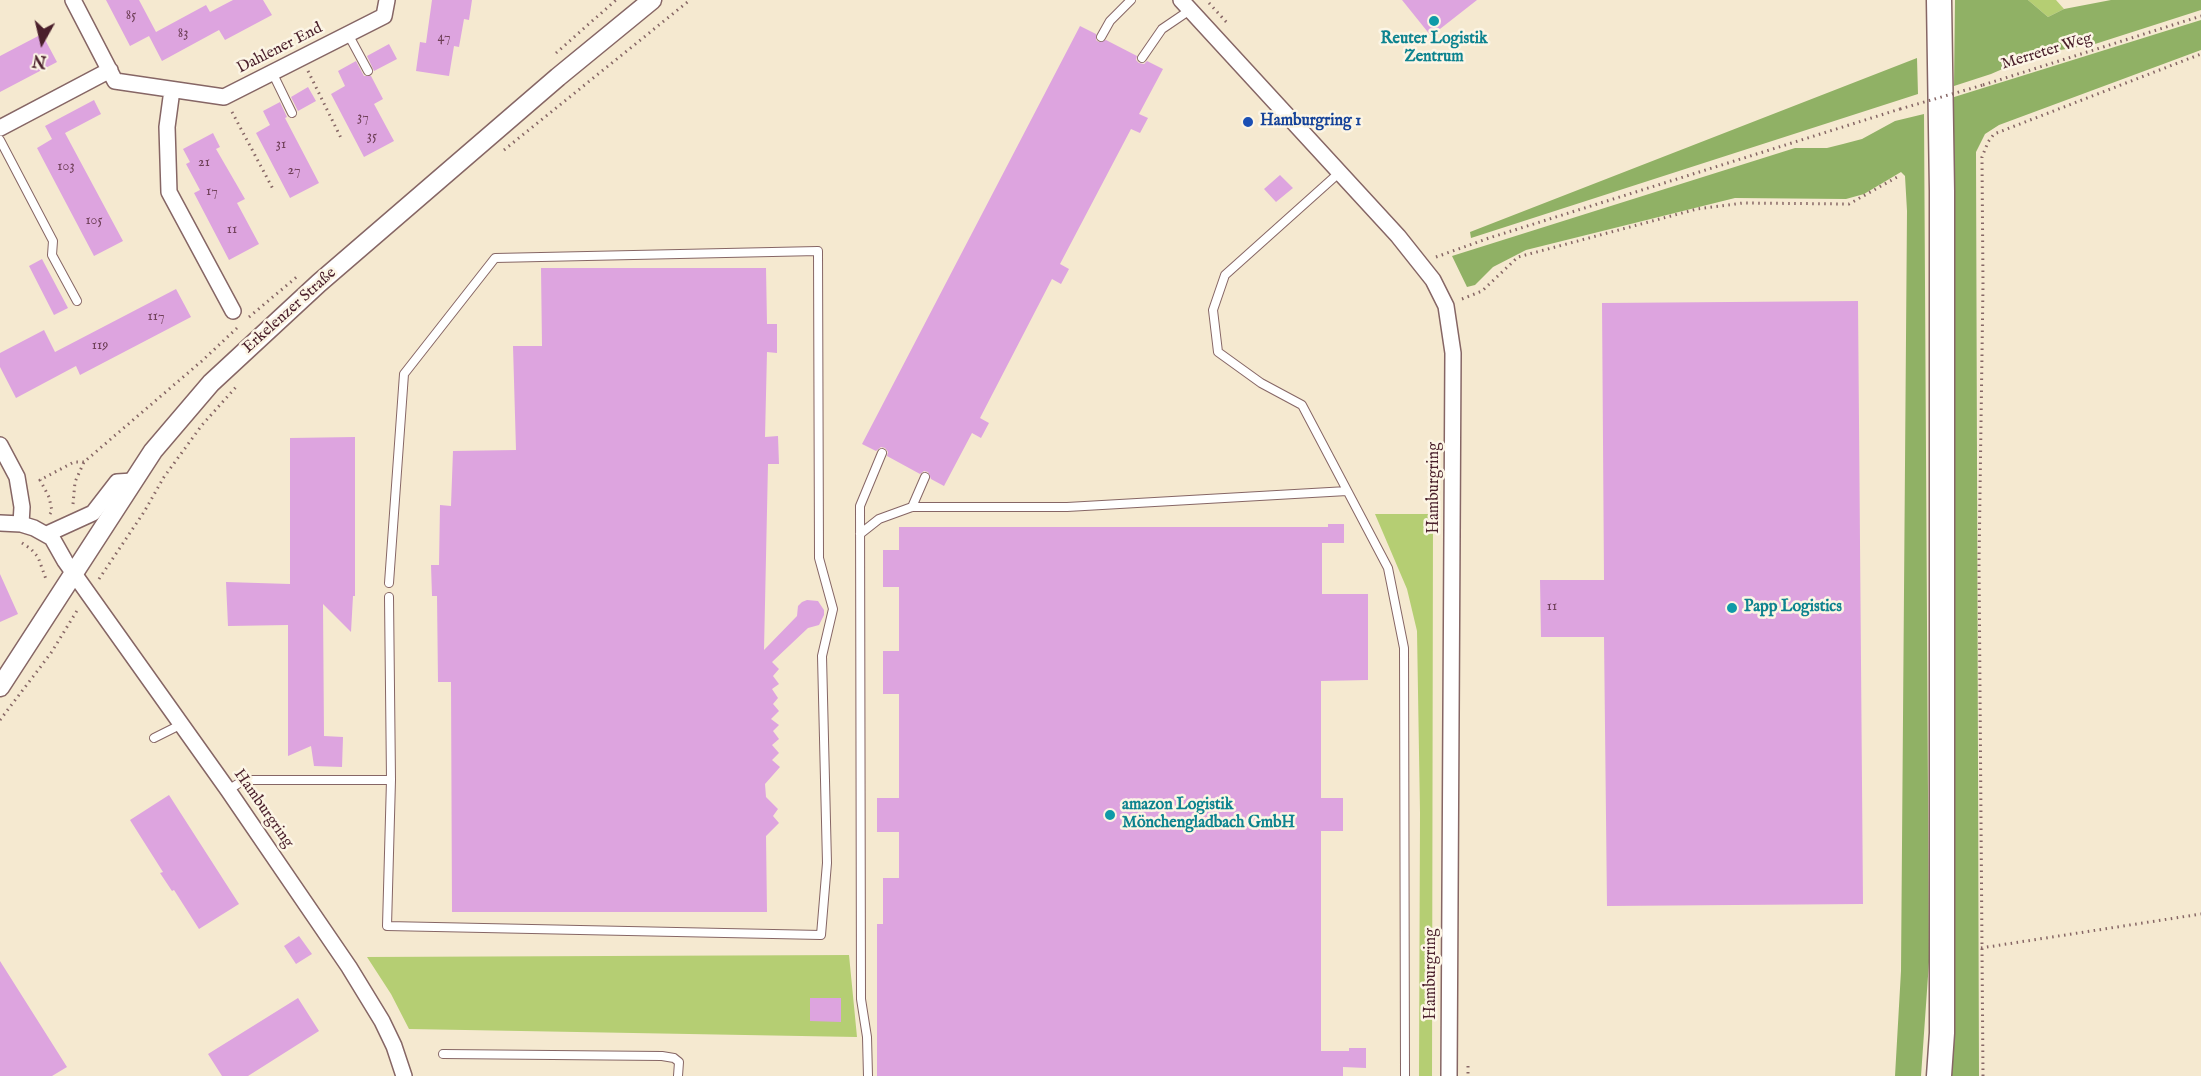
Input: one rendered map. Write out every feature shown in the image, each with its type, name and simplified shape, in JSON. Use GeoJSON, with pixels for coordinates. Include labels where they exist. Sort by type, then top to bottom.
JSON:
{"type":"FeatureCollection","features":[{"type":"Feature","properties":{"kind":"main road"},"geometry":{"type":"LineString","coordinates":[[1939,0],[1942,191],[1942,1033],[1939,1076]]}},
{"type":"Feature","properties":{"kind":"street"},"geometry":{"type":"LineString","coordinates":[[73,0],[115,81],[224,97]]}},
{"type":"Feature","properties":{"kind":"street","name":"Dahlener End"},"geometry":{"type":"LineString","coordinates":[[224,97],[384,16],[387,0]]}},
{"type":"Feature","properties":{"kind":"street","name":"Erkelenzer Straße"},"geometry":{"type":"LineString","coordinates":[[0,687],[153,451],[204,391],[319,283],[558,77],[652,0]]}},
{"type":"Feature","properties":{"kind":"street","name":"Hamburgring"},"geometry":{"type":"LineString","coordinates":[[1186,5],[1340,172],[1422,266],[1433,280],[1446,306],[1454,353],[1449,1076]]}},
{"type":"Feature","properties":{"kind":"street"},"geometry":{"type":"LineString","coordinates":[[0,128],[110,70]]}},
{"type":"Feature","properties":{"kind":"street"},"geometry":{"type":"LineString","coordinates":[[172,90],[167,127],[169,192],[233,311]]}},
{"type":"Feature","properties":{"kind":"street"},"geometry":{"type":"LineString","coordinates":[[0,445],[17,477],[21,524]]}},
{"type":"Feature","properties":{"kind":"street"},"geometry":{"type":"LineString","coordinates":[[0,523],[21,524],[44,533],[93,513],[117,482],[133,481]]}},
{"type":"Feature","properties":{"kind":"street","name":"Hamburgring"},"geometry":{"type":"LineString","coordinates":[[44,533],[52,538],[74,574],[228,790],[349,966],[382,1021],[394,1046],[404,1076]]}},
{"type":"Feature","properties":{"kind":"lane"},"geometry":{"type":"LineString","coordinates":[[1101,37],[1110,21],[1131,0]]}},
{"type":"Feature","properties":{"kind":"lane"},"geometry":{"type":"LineString","coordinates":[[1142,58],[1162,29],[1186,5]]}},
{"type":"Feature","properties":{"kind":"lane"},"geometry":{"type":"LineString","coordinates":[[348,34],[368,71]]}},
{"type":"Feature","properties":{"kind":"lane"},"geometry":{"type":"LineString","coordinates":[[273,74],[292,113]]}},
{"type":"Feature","properties":{"kind":"lane"},"geometry":{"type":"LineString","coordinates":[[0,140],[53,241],[52,255],[77,301]]}},
{"type":"Feature","properties":{"kind":"lane"},"geometry":{"type":"LineString","coordinates":[[1340,172],[1225,275],[1213,310],[1218,352],[1261,383],[1302,405],[1388,568],[1404,648],[1405,1076]]}},
{"type":"Feature","properties":{"kind":"lane"},"geometry":{"type":"LineString","coordinates":[[389,583],[404,374],[495,258],[818,251],[819,558],[833,609],[822,656],[827,863],[821,935],[387,926],[392,780],[389,597]]}},
{"type":"Feature","properties":{"kind":"lane"},"geometry":{"type":"LineString","coordinates":[[868,1076],[867,1037],[861,999],[860,506],[882,453]]}},
{"type":"Feature","properties":{"kind":"lane"},"geometry":{"type":"LineString","coordinates":[[912,507],[926,477]]}},
{"type":"Feature","properties":{"kind":"lane"},"geometry":{"type":"LineString","coordinates":[[860,534],[879,519],[912,507],[1067,507],[1347,491]]}},
{"type":"Feature","properties":{"kind":"lane"},"geometry":{"type":"LineString","coordinates":[[154,738],[180,725]]}},
{"type":"Feature","properties":{"kind":"lane"},"geometry":{"type":"LineString","coordinates":[[228,790],[244,780],[392,780]]}},
{"type":"Feature","properties":{"kind":"lane"},"geometry":{"type":"LineString","coordinates":[[443,1054],[662,1056],[678,1062],[678,1076]]}},
{"type":"Feature","properties":{"kind":"path"},"geometry":{"type":"LineString","coordinates":[[503,151],[690,0]]}},
{"type":"Feature","properties":{"kind":"path"},"geometry":{"type":"LineString","coordinates":[[1206,0],[1237,33]]}},
{"type":"Feature","properties":{"kind":"path","name":"Merreter Weg"},"geometry":{"type":"LineString","coordinates":[[1422,266],[1438,256],[2201,16]]}},
{"type":"Feature","properties":{"kind":"path"},"geometry":{"type":"LineString","coordinates":[[1983,1076],[1979,563],[1983,285],[1982,157],[1994,134],[2201,54]]}},
{"type":"Feature","properties":{"kind":"path"},"geometry":{"type":"LineString","coordinates":[[302,59],[341,138]]}},
{"type":"Feature","properties":{"kind":"path"},"geometry":{"type":"LineString","coordinates":[[224,97],[273,189]]}},
{"type":"Feature","properties":{"kind":"path"},"geometry":{"type":"LineString","coordinates":[[1446,306],[1482,291],[1518,257],[1697,209],[1743,203],[1849,204],[1899,176]]}},
{"type":"Feature","properties":{"kind":"path"},"geometry":{"type":"LineString","coordinates":[[1438,256],[1442,263]]}},
{"type":"Feature","properties":{"kind":"path"},"geometry":{"type":"LineString","coordinates":[[1458,292],[1464,307]]}},
{"type":"Feature","properties":{"kind":"path"},"geometry":{"type":"LineString","coordinates":[[0,720],[51,653],[88,593],[144,512],[164,477],[202,425],[239,384]]}},
{"type":"Feature","properties":{"kind":"path"},"geometry":{"type":"LineString","coordinates":[[31,549],[44,533],[52,511],[49,497],[40,480],[74,462],[84,462]]}},
{"type":"Feature","properties":{"kind":"path"},"geometry":{"type":"LineString","coordinates":[[20,542],[31,549],[41,563],[48,586]]}},
{"type":"Feature","properties":{"kind":"path"},"geometry":{"type":"LineString","coordinates":[[1981,948],[2201,914]]}},
{"type":"Feature","properties":{"kind":"path"},"geometry":{"type":"LineString","coordinates":[[1468,1064],[1468,1076]]}},
{"type":"Feature","properties":{"kind":"green space"},"geometry":{"type":"Polygon","coordinates":[[[1955,0],[2028,0],[2048,17],[2064,9],[2111,0],[2201,0],[2201,10],[2095,44],[2037,54],[1991,74],[1954,86],[1955,0]]]}},
{"type":"Feature","properties":{"kind":"green space"},"geometry":{"type":"Polygon","coordinates":[[[2028,0],[2056,0],[2064,9],[2048,17],[2028,0]]]}},
{"type":"Feature","properties":{"kind":"green space"},"geometry":{"type":"Polygon","coordinates":[[[2201,20],[2201,50],[1999,125],[1985,134],[1976,152],[1979,1076],[1949,1076],[1954,862],[1951,98],[2201,20]]]}},
{"type":"Feature","properties":{"kind":"green space"},"geometry":{"type":"Polygon","coordinates":[[[1917,58],[1918,94],[1471,238],[1470,232],[1917,58]]]}},
{"type":"Feature","properties":{"kind":"green space"},"geometry":{"type":"Polygon","coordinates":[[[1924,114],[1929,962],[1921,1076],[1895,1076],[1901,971],[1907,211],[1905,176],[1901,172],[1864,194],[1846,199],[1735,198],[1526,250],[1493,267],[1475,285],[1467,287],[1452,256],[1795,148],[1827,148],[1862,139],[1895,121],[1924,114]]]}},
{"type":"Feature","properties":{"kind":"green space"},"geometry":{"type":"Polygon","coordinates":[[[1375,514],[1433,514],[1432,1076],[1419,1076],[1420,813],[1417,631],[1407,589],[1375,514]]]}},
{"type":"Feature","properties":{"kind":"green space"},"geometry":{"type":"Polygon","coordinates":[[[849,955],[857,1037],[409,1029],[391,994],[367,957],[849,955]]]}},
{"type":"Feature","properties":{"kind":"building"},"geometry":{"type":"Polygon","coordinates":[[[106,0],[139,0],[156,32],[206,5],[210,12],[233,0],[263,0],[272,15],[225,40],[219,30],[162,61],[149,36],[130,46],[106,0]]]}},
{"type":"Feature","properties":{"kind":"building"},"geometry":{"type":"Polygon","coordinates":[[[432,0],[472,0],[469,20],[464,19],[459,47],[454,46],[449,76],[416,71],[420,42],[426,43],[432,0]]]}},
{"type":"Feature","properties":{"kind":"building","name":"Reuter Logistik Zentrum"},"geometry":{"type":"Polygon","coordinates":[[[1402,0],[1477,0],[1431,36],[1402,0]]]}},
{"type":"Feature","properties":{"kind":"building"},"geometry":{"type":"Polygon","coordinates":[[[1080,26],[1096,34],[1096,40],[1099,42],[1106,40],[1137,56],[1136,60],[1139,63],[1144,64],[1147,61],[1163,69],[1139,114],[1148,118],[1140,133],[1131,129],[1060,264],[1069,269],[1061,284],[1052,279],[980,418],[989,423],[981,438],[972,433],[944,486],[931,479],[928,472],[924,471],[920,474],[887,456],[888,452],[885,448],[881,447],[876,451],[862,444],[1080,26]]]}},
{"type":"Feature","properties":{"kind":"building"},"geometry":{"type":"Polygon","coordinates":[[[42,34],[57,62],[0,92],[0,56],[42,34]]]}},
{"type":"Feature","properties":{"kind":"building"},"geometry":{"type":"Polygon","coordinates":[[[389,44],[397,59],[374,71],[367,56],[389,44]]]}},
{"type":"Feature","properties":{"kind":"building"},"geometry":{"type":"Polygon","coordinates":[[[356,61],[364,76],[371,76],[383,99],[374,104],[394,141],[364,157],[331,94],[345,86],[338,71],[356,61]]]}},
{"type":"Feature","properties":{"kind":"building"},"geometry":{"type":"Polygon","coordinates":[[[308,87],[316,101],[298,111],[291,97],[308,87]]]}},
{"type":"Feature","properties":{"kind":"building"},"geometry":{"type":"Polygon","coordinates":[[[94,100],[101,114],[65,133],[123,241],[94,256],[37,148],[52,139],[45,126],[94,100]]]}},
{"type":"Feature","properties":{"kind":"building"},"geometry":{"type":"Polygon","coordinates":[[[280,102],[287,117],[285,118],[319,183],[290,198],[256,133],[270,125],[263,111],[280,102]]]}},
{"type":"Feature","properties":{"kind":"building"},"geometry":{"type":"Polygon","coordinates":[[[213,133],[220,147],[216,149],[245,199],[237,203],[259,244],[229,260],[194,193],[200,190],[186,164],[190,162],[183,149],[213,133]]]}},
{"type":"Feature","properties":{"kind":"building"},"geometry":{"type":"Polygon","coordinates":[[[1280,175],[1293,188],[1276,202],[1264,189],[1280,175]]]}},
{"type":"Feature","properties":{"kind":"building"},"geometry":{"type":"Polygon","coordinates":[[[42,259],[68,308],[54,315],[29,266],[42,259]]]}},
{"type":"Feature","properties":{"kind":"building"},"geometry":{"type":"Polygon","coordinates":[[[541,268],[766,268],[767,324],[777,324],[777,353],[767,352],[765,437],[778,436],[779,464],[768,464],[764,650],[797,616],[798,606],[802,602],[818,601],[824,610],[819,625],[808,628],[772,662],[779,669],[773,676],[779,684],[772,689],[778,698],[773,704],[779,711],[771,719],[779,725],[773,731],[779,739],[772,745],[779,753],[772,760],[780,767],[765,784],[766,797],[778,809],[773,816],[779,823],[766,836],[767,912],[452,912],[451,682],[438,682],[437,596],[432,596],[431,565],[439,565],[440,505],[451,506],[453,451],[516,450],[513,346],[542,346],[541,268]]]}},
{"type":"Feature","properties":{"kind":"building"},"geometry":{"type":"Polygon","coordinates":[[[176,289],[191,317],[80,375],[76,366],[16,398],[0,367],[0,353],[44,330],[55,352],[176,289]]]}},
{"type":"Feature","properties":{"kind":"building","name":"Papp Logistics"},"geometry":{"type":"Polygon","coordinates":[[[1858,301],[1863,904],[1607,906],[1604,637],[1541,637],[1540,580],[1604,580],[1602,303],[1858,301]]]}},
{"type":"Feature","properties":{"kind":"building"},"geometry":{"type":"Polygon","coordinates":[[[355,437],[355,596],[353,596],[351,632],[323,604],[324,736],[343,737],[342,767],[314,766],[311,746],[288,756],[288,625],[228,626],[226,582],[290,584],[290,438],[355,437]]]}},
{"type":"Feature","properties":{"kind":"building","name":"amazon Logistik Mönchengladbach GmbH"},"geometry":{"type":"Polygon","coordinates":[[[1328,524],[1344,524],[1344,543],[1322,543],[1322,594],[1368,594],[1368,680],[1321,681],[1321,798],[1343,798],[1343,831],[1321,831],[1321,1051],[1349,1051],[1349,1048],[1366,1048],[1366,1068],[1343,1067],[1343,1076],[877,1076],[877,924],[883,924],[883,878],[899,878],[899,832],[877,832],[877,798],[899,798],[899,694],[883,694],[883,651],[899,651],[899,587],[883,587],[883,550],[899,550],[899,527],[1328,527],[1328,524]]]}},
{"type":"Feature","properties":{"kind":"building"},"geometry":{"type":"Polygon","coordinates":[[[0,574],[18,614],[0,622],[0,574]]]}},
{"type":"Feature","properties":{"kind":"building"},"geometry":{"type":"Polygon","coordinates":[[[169,795],[239,904],[199,929],[160,873],[163,872],[130,820],[169,795]]]}},
{"type":"Feature","properties":{"kind":"building"},"geometry":{"type":"Polygon","coordinates":[[[299,936],[312,954],[296,964],[284,946],[299,936]]]}},
{"type":"Feature","properties":{"kind":"building"},"geometry":{"type":"Polygon","coordinates":[[[0,961],[67,1067],[52,1076],[0,1076],[0,961]]]}},
{"type":"Feature","properties":{"kind":"building"},"geometry":{"type":"Polygon","coordinates":[[[298,998],[319,1031],[248,1076],[222,1076],[208,1054],[298,998]]]}},
{"type":"Feature","properties":{"kind":"building"},"geometry":{"type":"Polygon","coordinates":[[[810,998],[841,998],[841,1022],[810,1021],[810,998]]]}},
{"type":"Feature","properties":{"kind":"place","name":"Reuter Logistik Zentrum"},"geometry":{"type":"Point","coordinates":[1434,21]}},
{"type":"Feature","properties":{"kind":"place","name":"Hamburgring 1"},"geometry":{"type":"Point","coordinates":[1248,122]}},
{"type":"Feature","properties":{"kind":"place","name":"Papp Logistics"},"geometry":{"type":"Point","coordinates":[1732,608]}},
{"type":"Feature","properties":{"kind":"place","name":"amazon Logistik Mönchengladbach GmbH"},"geometry":{"type":"Point","coordinates":[1110,815]}}]}
